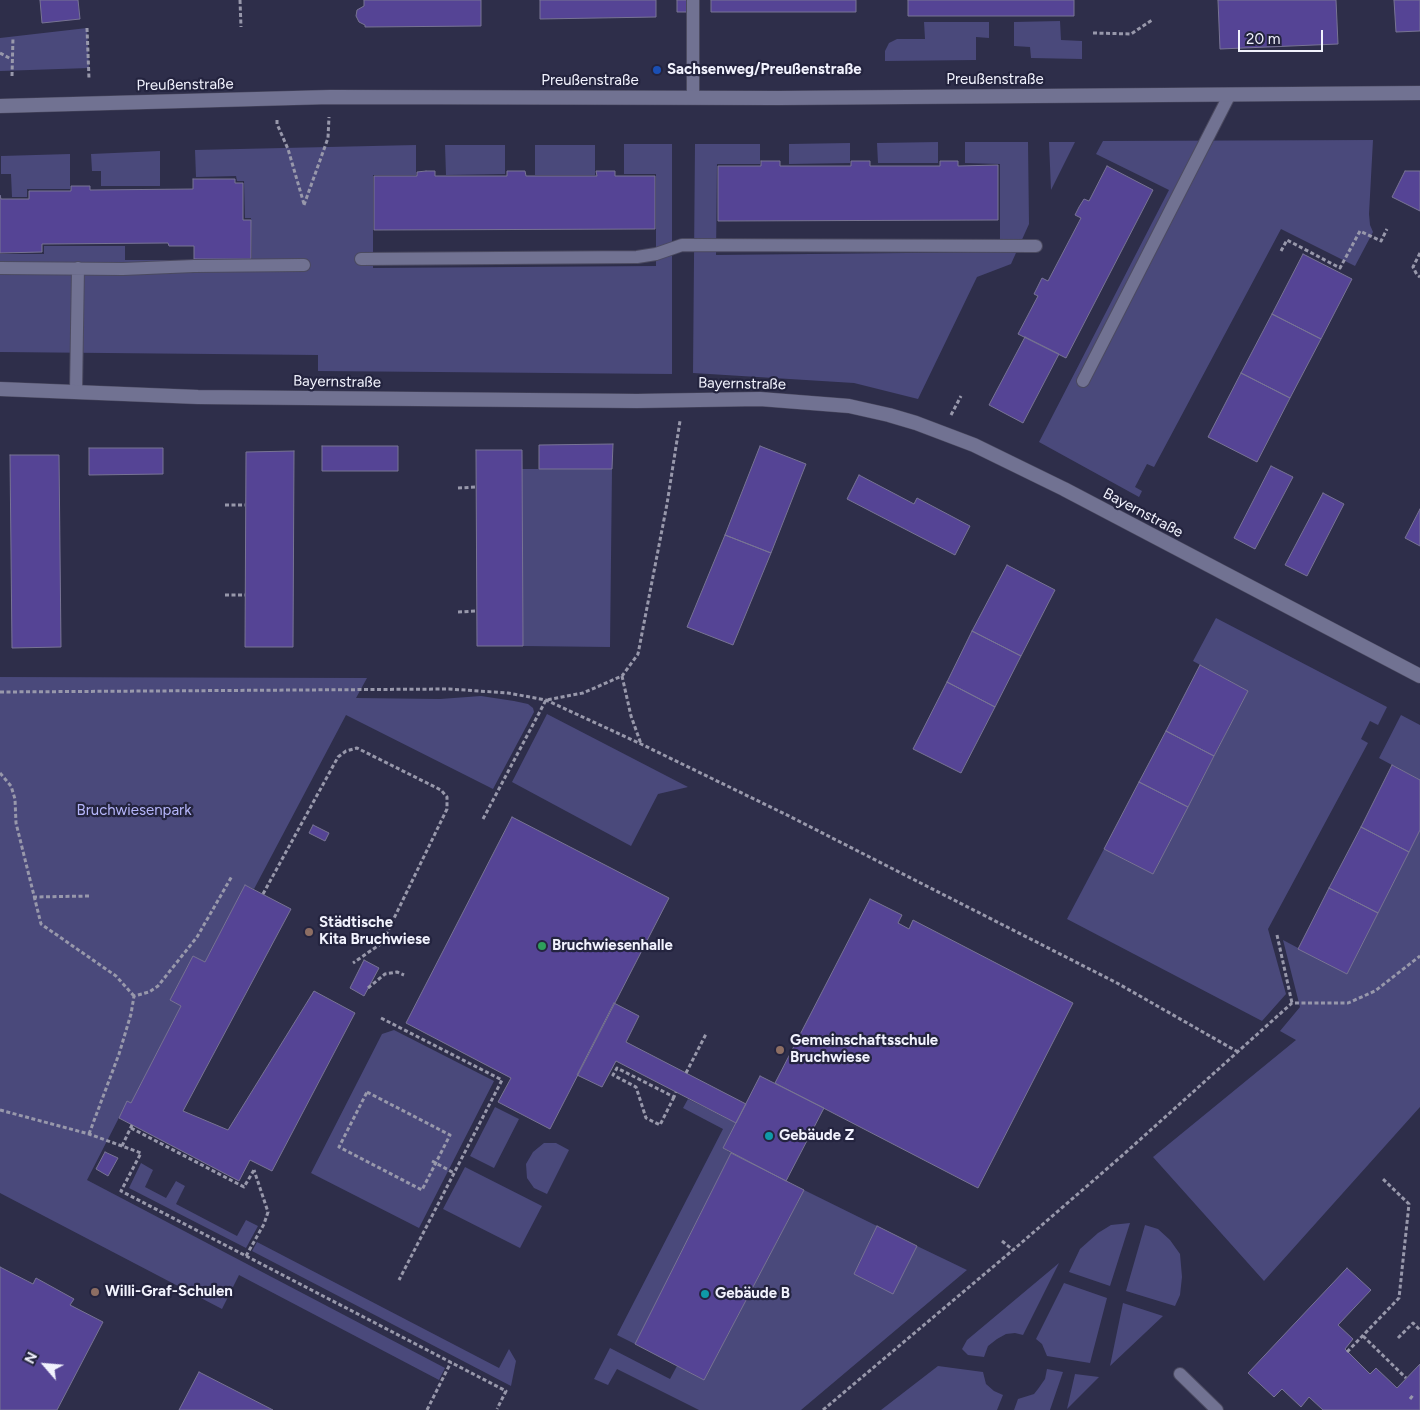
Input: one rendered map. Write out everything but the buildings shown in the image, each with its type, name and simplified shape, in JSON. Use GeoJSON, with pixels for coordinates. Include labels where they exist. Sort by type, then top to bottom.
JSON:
{"type":"FeatureCollection","features":[{"type":"Feature","properties":{"kind":"street","name":"Preußenstraße"},"geometry":{"type":"LineString","coordinates":[[0,106],[330,97],[693,98],[1420,93]]}},
{"type":"Feature","properties":{"kind":"street","name":"Bayernstraße"},"geometry":{"type":"LineString","coordinates":[[0,388],[198,397],[682,400],[760,398],[848,406],[888,415],[942,432],[1058,486],[1420,676]]}},
{"type":"Feature","properties":{"kind":"lane"},"geometry":{"type":"LineString","coordinates":[[693,0],[693,98]]}},
{"type":"Feature","properties":{"kind":"lane"},"geometry":{"type":"LineString","coordinates":[[1083,381],[1230,94]]}},
{"type":"Feature","properties":{"kind":"lane"},"geometry":{"type":"LineString","coordinates":[[361,259],[637,257],[656,254],[682,245],[1036,246]]}},
{"type":"Feature","properties":{"kind":"lane"},"geometry":{"type":"LineString","coordinates":[[0,268],[304,265]]}},
{"type":"Feature","properties":{"kind":"lane"},"geometry":{"type":"LineString","coordinates":[[76,390],[78,268]]}},
{"type":"Feature","properties":{"kind":"lane"},"geometry":{"type":"LineString","coordinates":[[1180,1374],[1217,1410]]}},
{"type":"Feature","properties":{"kind":"path"},"geometry":{"type":"LineString","coordinates":[[240,0],[240,28]]}},
{"type":"Feature","properties":{"kind":"path"},"geometry":{"type":"LineString","coordinates":[[1093,33],[1131,34],[1152,20]]}},
{"type":"Feature","properties":{"kind":"path"},"geometry":{"type":"LineString","coordinates":[[87,28],[89,79]]}},
{"type":"Feature","properties":{"kind":"path"},"geometry":{"type":"LineString","coordinates":[[12,76],[13,36]]}},
{"type":"Feature","properties":{"kind":"path"},"geometry":{"type":"LineString","coordinates":[[0,53],[12,59]]}},
{"type":"Feature","properties":{"kind":"path"},"geometry":{"type":"LineString","coordinates":[[276,99],[277,124],[288,149],[304,205],[328,138],[330,97]]}},
{"type":"Feature","properties":{"kind":"path"},"geometry":{"type":"LineString","coordinates":[[1281,251],[1287,240],[1340,268],[1360,231],[1381,241],[1387,229]]}},
{"type":"Feature","properties":{"kind":"path"},"geometry":{"type":"LineString","coordinates":[[1420,253],[1414,267],[1416,274],[1420,277]]}},
{"type":"Feature","properties":{"kind":"path"},"geometry":{"type":"LineString","coordinates":[[954,409],[961,396]]}},
{"type":"Feature","properties":{"kind":"path"},"geometry":{"type":"LineString","coordinates":[[546,700],[584,693],[622,676],[638,654],[667,504],[682,400]]}},
{"type":"Feature","properties":{"kind":"path"},"geometry":{"type":"LineString","coordinates":[[458,488],[476,487]]}},
{"type":"Feature","properties":{"kind":"path"},"geometry":{"type":"LineString","coordinates":[[225,505],[245,505]]}},
{"type":"Feature","properties":{"kind":"path"},"geometry":{"type":"LineString","coordinates":[[225,595],[245,595]]}},
{"type":"Feature","properties":{"kind":"path"},"geometry":{"type":"LineString","coordinates":[[458,612],[477,612]]}},
{"type":"Feature","properties":{"kind":"path"},"geometry":{"type":"LineString","coordinates":[[622,676],[631,716],[641,744]]}},
{"type":"Feature","properties":{"kind":"path"},"geometry":{"type":"LineString","coordinates":[[0,692],[448,689],[508,693],[546,700],[641,744],[1117,983],[1238,1052]]}},
{"type":"Feature","properties":{"kind":"path"},"geometry":{"type":"LineString","coordinates":[[483,820],[546,700]]}},
{"type":"Feature","properties":{"kind":"path"},"geometry":{"type":"LineString","coordinates":[[263,894],[338,757],[346,751],[357,748],[441,790],[447,797],[447,809],[382,943],[353,963]]}},
{"type":"Feature","properties":{"kind":"path"},"geometry":{"type":"LineString","coordinates":[[0,773],[11,786],[16,799],[16,823],[41,924],[116,976],[134,996]]}},
{"type":"Feature","properties":{"kind":"path"},"geometry":{"type":"LineString","coordinates":[[134,996],[148,992],[158,986],[196,937],[232,876]]}},
{"type":"Feature","properties":{"kind":"path"},"geometry":{"type":"LineString","coordinates":[[33,897],[90,896]]}},
{"type":"Feature","properties":{"kind":"path"},"geometry":{"type":"LineString","coordinates":[[1277,935],[1292,1003]]}},
{"type":"Feature","properties":{"kind":"path"},"geometry":{"type":"LineString","coordinates":[[822,1410],[1013,1250],[1292,1003],[1348,1003],[1375,991],[1420,956]]}},
{"type":"Feature","properties":{"kind":"path"},"geometry":{"type":"LineString","coordinates":[[368,988],[384,974],[397,972],[404,974]]}},
{"type":"Feature","properties":{"kind":"path"},"geometry":{"type":"LineString","coordinates":[[89,1134],[119,1054],[131,1014],[134,996]]}},
{"type":"Feature","properties":{"kind":"path"},"geometry":{"type":"LineString","coordinates":[[381,1018],[502,1080],[399,1280]]}},
{"type":"Feature","properties":{"kind":"path"},"geometry":{"type":"LineString","coordinates":[[686,1073],[706,1034]]}},
{"type":"Feature","properties":{"kind":"path"},"geometry":{"type":"LineString","coordinates":[[674,1097],[617,1068],[613,1075],[636,1087],[646,1118],[660,1125],[674,1097],[676,1092]]}},
{"type":"Feature","properties":{"kind":"path"},"geometry":{"type":"LineString","coordinates":[[367,1092],[450,1135],[434,1162],[422,1190],[339,1147],[367,1092]]}},
{"type":"Feature","properties":{"kind":"path"},"geometry":{"type":"LineString","coordinates":[[0,1110],[89,1134],[141,1153],[121,1191],[506,1391],[497,1409]]}},
{"type":"Feature","properties":{"kind":"path"},"geometry":{"type":"LineString","coordinates":[[122,1146],[131,1126],[244,1187],[254,1170],[268,1212],[246,1256]]}},
{"type":"Feature","properties":{"kind":"path"},"geometry":{"type":"LineString","coordinates":[[434,1162],[454,1173]]}},
{"type":"Feature","properties":{"kind":"path"},"geometry":{"type":"LineString","coordinates":[[1347,1352],[1399,1298],[1409,1204],[1383,1179]]}},
{"type":"Feature","properties":{"kind":"path"},"geometry":{"type":"LineString","coordinates":[[1002,1241],[1013,1250]]}},
{"type":"Feature","properties":{"kind":"path"},"geometry":{"type":"LineString","coordinates":[[1398,1338],[1413,1323],[1420,1330]]}},
{"type":"Feature","properties":{"kind":"path"},"geometry":{"type":"LineString","coordinates":[[1363,1336],[1406,1378]]}},
{"type":"Feature","properties":{"kind":"path"},"geometry":{"type":"LineString","coordinates":[[427,1410],[451,1362]]}},
{"type":"Feature","properties":{"kind":"path"},"geometry":{"type":"LineString","coordinates":[[1410,1399],[1414,1394]]}},
{"type":"Feature","properties":{"kind":"green space"},"geometry":{"type":"Polygon","coordinates":[[[1060,21],[1061,40],[1082,41],[1082,59],[1031,58],[1030,47],[1014,46],[1014,22],[1060,21]]]}},
{"type":"Feature","properties":{"kind":"green space"},"geometry":{"type":"Polygon","coordinates":[[[924,22],[989,22],[989,38],[976,37],[976,60],[885,61],[885,51],[889,43],[897,39],[925,39],[924,22]]]}},
{"type":"Feature","properties":{"kind":"green space"},"geometry":{"type":"Polygon","coordinates":[[[87,28],[89,68],[0,71],[0,38],[87,28]]]}},
{"type":"Feature","properties":{"kind":"green space"},"geometry":{"type":"Polygon","coordinates":[[[1373,140],[1369,214],[1373,232],[1355,266],[1281,229],[1154,467],[1147,464],[1135,487],[1142,491],[1139,497],[1039,442],[1169,190],[1096,154],[1103,141],[1373,140]]]}},
{"type":"Feature","properties":{"kind":"green space"},"geometry":{"type":"Polygon","coordinates":[[[938,142],[938,163],[878,163],[877,143],[938,142]]]}},
{"type":"Feature","properties":{"kind":"green space"},"geometry":{"type":"Polygon","coordinates":[[[965,142],[1028,142],[1029,224],[1011,264],[977,277],[918,399],[854,383],[693,373],[695,144],[760,144],[760,164],[717,164],[716,255],[1000,252],[1000,164],[965,163],[965,142]]]}},
{"type":"Feature","properties":{"kind":"green space"},"geometry":{"type":"Polygon","coordinates":[[[1049,142],[1075,142],[1051,190],[1049,142]]]}},
{"type":"Feature","properties":{"kind":"green space"},"geometry":{"type":"Polygon","coordinates":[[[850,143],[850,163],[789,164],[789,144],[850,143]]]}},
{"type":"Feature","properties":{"kind":"green space"},"geometry":{"type":"Polygon","coordinates":[[[624,144],[672,144],[672,374],[318,371],[318,355],[0,352],[0,254],[44,254],[44,246],[125,246],[125,260],[252,260],[251,218],[245,218],[244,181],[237,181],[236,176],[196,177],[195,150],[416,145],[416,175],[373,175],[373,268],[656,266],[656,174],[624,174],[624,144]]]}},
{"type":"Feature","properties":{"kind":"green space"},"geometry":{"type":"Polygon","coordinates":[[[445,145],[505,145],[505,174],[446,175],[445,145]]]}},
{"type":"Feature","properties":{"kind":"green space"},"geometry":{"type":"Polygon","coordinates":[[[535,145],[595,145],[595,175],[535,175],[535,145]]]}},
{"type":"Feature","properties":{"kind":"green space"},"geometry":{"type":"Polygon","coordinates":[[[160,151],[160,186],[101,186],[101,171],[92,171],[91,154],[160,151]]]}},
{"type":"Feature","properties":{"kind":"green space"},"geometry":{"type":"Polygon","coordinates":[[[70,154],[70,189],[27,189],[27,197],[12,197],[11,174],[1,174],[1,156],[70,154]]]}},
{"type":"Feature","properties":{"kind":"green space"},"geometry":{"type":"Polygon","coordinates":[[[522,469],[612,469],[610,647],[523,646],[522,469]]]}},
{"type":"Feature","properties":{"kind":"green space"},"geometry":{"type":"Polygon","coordinates":[[[1216,618],[1387,707],[1378,725],[1370,721],[1361,739],[1368,743],[1268,929],[1286,994],[1262,1021],[1067,919],[1104,849],[1153,874],[1248,691],[1193,661],[1216,618]]]}},
{"type":"Feature","properties":{"kind":"green space","name":"Bruchwiesenpark"},"geometry":{"type":"Polygon","coordinates":[[[0,677],[367,678],[356,698],[440,699],[481,696],[528,704],[533,708],[534,712],[493,789],[346,715],[254,889],[245,885],[205,962],[193,956],[170,1000],[181,1006],[131,1103],[127,1102],[87,1180],[445,1368],[439,1380],[239,1275],[222,1309],[0,1193],[0,677]]]}},
{"type":"Feature","properties":{"kind":"green space"},"geometry":{"type":"Polygon","coordinates":[[[547,714],[688,787],[658,794],[631,846],[512,782],[547,714]]]}},
{"type":"Feature","properties":{"kind":"green space"},"geometry":{"type":"Polygon","coordinates":[[[1401,715],[1420,725],[1420,780],[1379,758],[1401,715]]]}},
{"type":"Feature","properties":{"kind":"green space"},"geometry":{"type":"Polygon","coordinates":[[[1420,830],[1420,1107],[1264,1281],[1153,1157],[1296,1040],[1280,1031],[1300,1007],[1283,940],[1347,974],[1420,830]]]}},
{"type":"Feature","properties":{"kind":"green space"},"geometry":{"type":"Polygon","coordinates":[[[394,1030],[494,1081],[419,1228],[311,1173],[382,1034],[394,1030]]]}},
{"type":"Feature","properties":{"kind":"green space"},"geometry":{"type":"Polygon","coordinates":[[[688,1099],[736,1123],[723,1148],[731,1153],[635,1344],[617,1335],[723,1129],[683,1108],[688,1099]]]}},
{"type":"Feature","properties":{"kind":"green space"},"geometry":{"type":"Polygon","coordinates":[[[495,1107],[519,1119],[494,1168],[470,1156],[495,1107]]]}},
{"type":"Feature","properties":{"kind":"green space"},"geometry":{"type":"Polygon","coordinates":[[[544,1143],[556,1143],[569,1150],[547,1194],[534,1188],[527,1178],[526,1164],[533,1152],[544,1143]]]}},
{"type":"Feature","properties":{"kind":"green space"},"geometry":{"type":"Polygon","coordinates":[[[141,1163],[153,1170],[145,1187],[166,1198],[176,1181],[185,1186],[176,1204],[237,1236],[246,1220],[258,1226],[246,1248],[129,1188],[141,1163]]]}},
{"type":"Feature","properties":{"kind":"green space"},"geometry":{"type":"Polygon","coordinates":[[[465,1167],[542,1206],[520,1248],[443,1209],[465,1167]]]}},
{"type":"Feature","properties":{"kind":"green space"},"geometry":{"type":"Polygon","coordinates":[[[804,1190],[877,1226],[854,1274],[893,1293],[917,1246],[967,1270],[801,1410],[699,1410],[617,1369],[608,1385],[594,1379],[610,1348],[670,1379],[677,1366],[704,1380],[804,1190]]]}},
{"type":"Feature","properties":{"kind":"green space"},"geometry":{"type":"Polygon","coordinates":[[[1130,1223],[1110,1286],[1069,1272],[1080,1249],[1098,1233],[1111,1225],[1130,1223]]]}},
{"type":"Feature","properties":{"kind":"green space"},"geometry":{"type":"Polygon","coordinates":[[[1145,1225],[1158,1229],[1170,1240],[1180,1254],[1182,1277],[1180,1295],[1175,1306],[1126,1291],[1145,1225]]]}},
{"type":"Feature","properties":{"kind":"green space"},"geometry":{"type":"Polygon","coordinates":[[[257,1242],[499,1368],[509,1349],[516,1361],[511,1386],[252,1251],[257,1242]]]}},
{"type":"Feature","properties":{"kind":"green space"},"geometry":{"type":"Polygon","coordinates":[[[1059,1263],[1023,1335],[1015,1333],[1006,1334],[997,1339],[988,1346],[984,1357],[968,1355],[962,1349],[967,1340],[1059,1263]]]}},
{"type":"Feature","properties":{"kind":"green space"},"geometry":{"type":"Polygon","coordinates":[[[1064,1283],[1107,1298],[1090,1363],[1047,1356],[1042,1344],[1036,1339],[1064,1283]]]}},
{"type":"Feature","properties":{"kind":"green space"},"geometry":{"type":"Polygon","coordinates":[[[1123,1303],[1163,1316],[1110,1366],[1123,1303]]]}},
{"type":"Feature","properties":{"kind":"green space"},"geometry":{"type":"Polygon","coordinates":[[[938,1366],[983,1372],[986,1384],[994,1391],[1003,1395],[997,1410],[881,1410],[938,1366]]]}},
{"type":"Feature","properties":{"kind":"green space"},"geometry":{"type":"Polygon","coordinates":[[[1047,1369],[1063,1372],[1050,1410],[1014,1410],[1018,1399],[1034,1394],[1045,1379],[1047,1369]]]}},
{"type":"Feature","properties":{"kind":"green space"},"geometry":{"type":"Polygon","coordinates":[[[1075,1374],[1099,1377],[1067,1409],[1075,1374]]]}},
{"type":"Feature","properties":{"kind":"place","name":"Sachsenweg/Preußenstraße"},"geometry":{"type":"Point","coordinates":[657,70]}},
{"type":"Feature","properties":{"kind":"place","name":"Städtische Kita Bruchwiese"},"geometry":{"type":"Point","coordinates":[309,932]}},
{"type":"Feature","properties":{"kind":"place","name":"Bruchwiesenhalle"},"geometry":{"type":"Point","coordinates":[542,946]}},
{"type":"Feature","properties":{"kind":"place","name":"Gemeinschaftsschule Bruchwiese"},"geometry":{"type":"Point","coordinates":[780,1050]}},
{"type":"Feature","properties":{"kind":"place","name":"Gebäude Z"},"geometry":{"type":"Point","coordinates":[769,1136]}},
{"type":"Feature","properties":{"kind":"place","name":"Willi-Graf-Schulen"},"geometry":{"type":"Point","coordinates":[95,1292]}},
{"type":"Feature","properties":{"kind":"place","name":"Gebäude B"},"geometry":{"type":"Point","coordinates":[705,1294]}}]}
